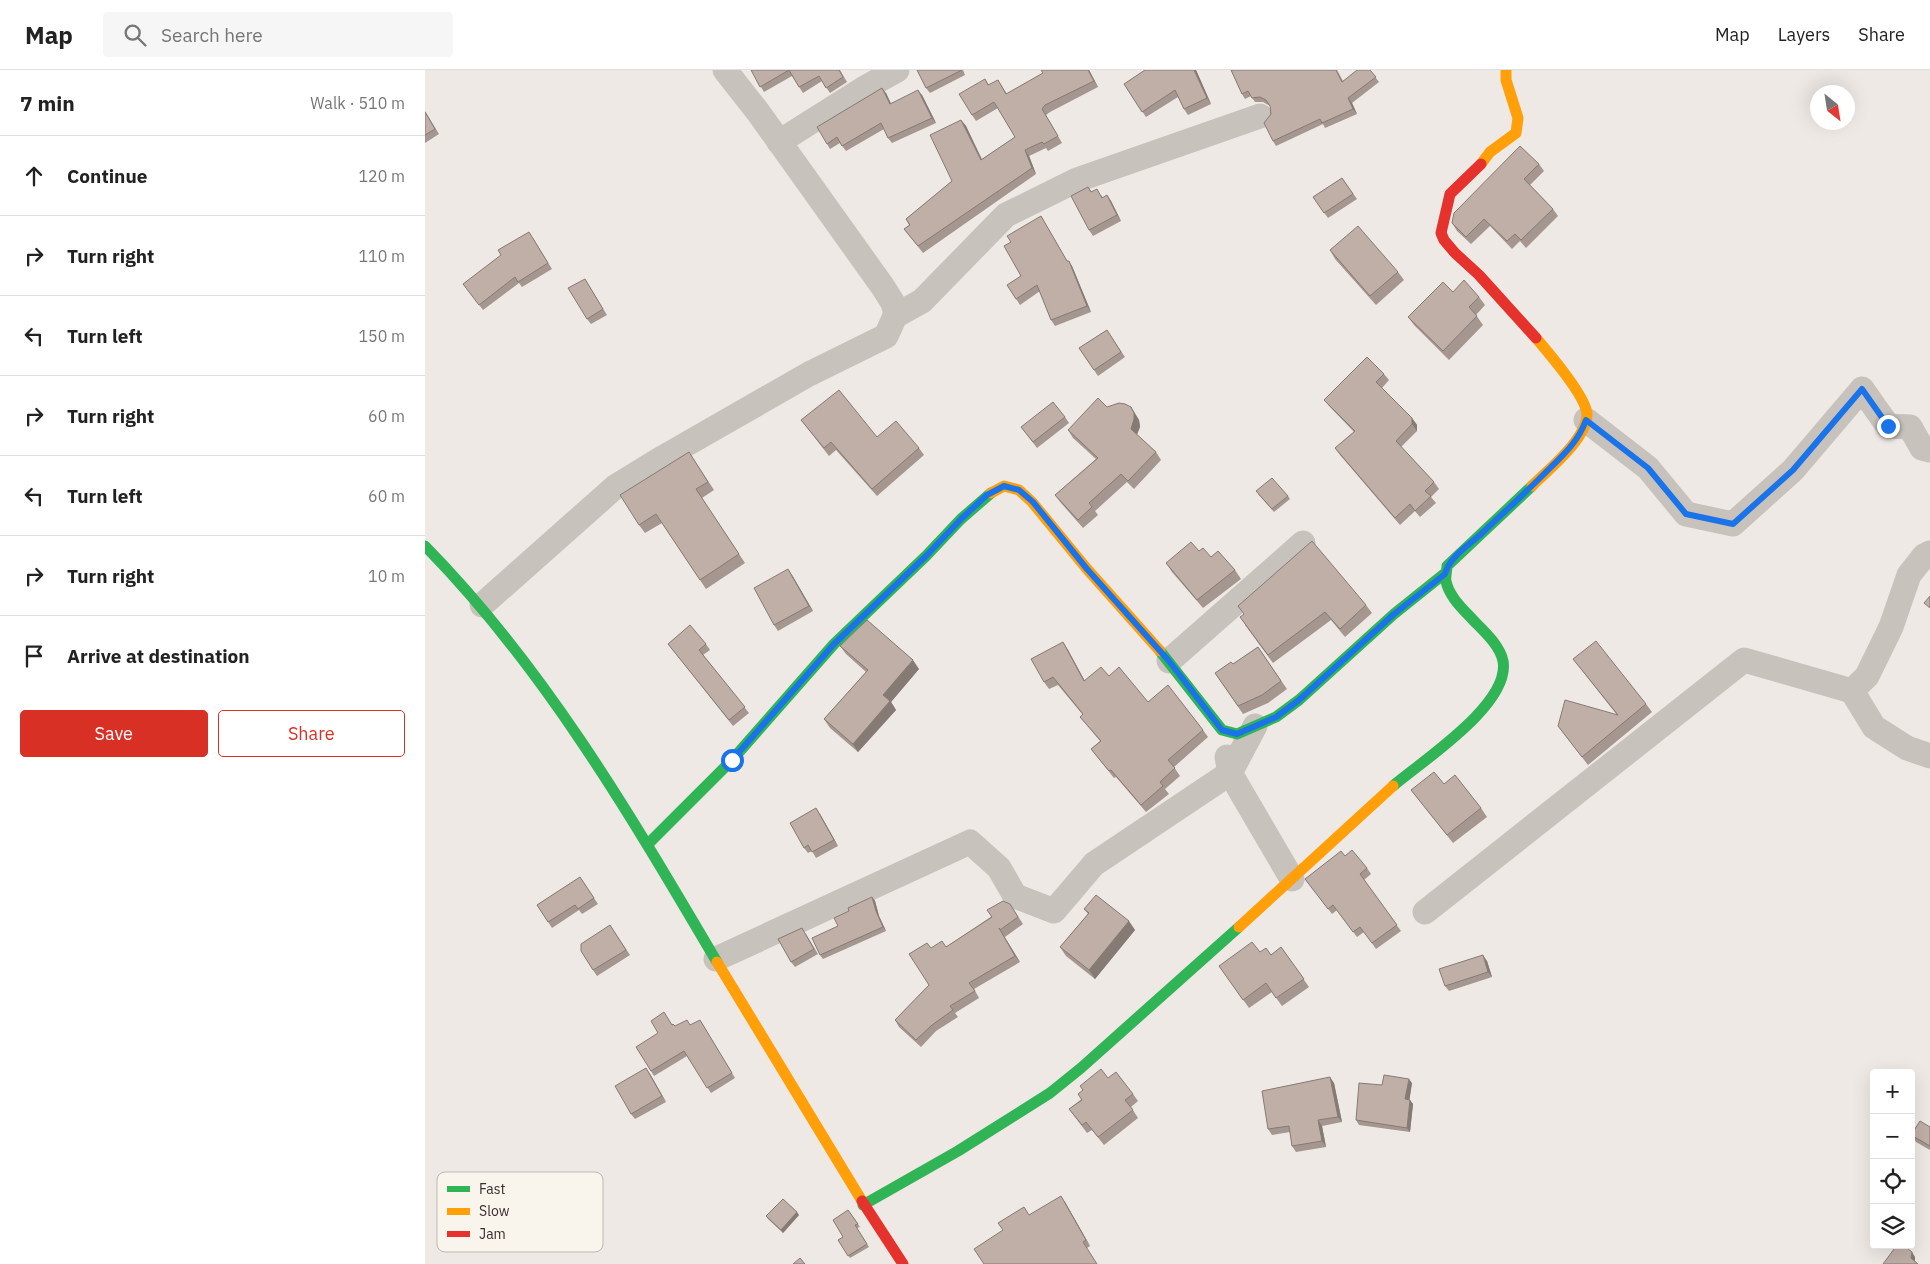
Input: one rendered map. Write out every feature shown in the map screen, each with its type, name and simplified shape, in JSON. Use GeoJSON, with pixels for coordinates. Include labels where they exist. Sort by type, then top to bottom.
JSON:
{"type":"FeatureCollection","features":[{"type":"Feature","properties":{"kind":"street"},"geometry":{"type":"LineString","coordinates":[[482,605],[615,487],[809,374],[886,336],[896,314],[893,303],[883,287],[758,112],[725,70]]}},
{"type":"Feature","properties":{"kind":"street"},"geometry":{"type":"LineString","coordinates":[[779,142],[897,70]]}},
{"type":"Feature","properties":{"kind":"street"},"geometry":{"type":"LineString","coordinates":[[863,1205],[935,1165],[1052,1091],[1212,954],[1390,788],[1475,718],[1491,702],[1503,677],[1501,658],[1489,636],[1459,606],[1450,592],[1445,574],[1447,566],[1516,502],[1574,444],[1582,431],[1587,415],[1585,405],[1556,361],[1479,275],[1455,253],[1444,240],[1441,233],[1450,194],[1477,168],[1490,152],[1516,133],[1518,118],[1506,80],[1506,70]]}},
{"type":"Feature","properties":{"kind":"street"},"geometry":{"type":"LineString","coordinates":[[895,316],[922,301],[1006,215],[1077,180],[1260,116]]}},
{"type":"Feature","properties":{"kind":"street"},"geometry":{"type":"LineString","coordinates":[[1586,420],[1648,468],[1686,514],[1733,524],[1793,470],[1862,389],[1888,426],[1910,427],[1922,448],[1930,450]]}},
{"type":"Feature","properties":{"kind":"street"},"geometry":{"type":"LineString","coordinates":[[648,844],[732,760],[834,644],[926,556],[961,519],[987,495],[1004,486],[1019,490],[1033,502],[1087,569],[1169,661],[1222,730],[1230,773],[1293,879]]}},
{"type":"Feature","properties":{"kind":"street"},"geometry":{"type":"LineString","coordinates":[[1169,661],[1303,543]]}},
{"type":"Feature","properties":{"kind":"street"},"geometry":{"type":"LineString","coordinates":[[425,546],[482,605],[562,712],[648,844],[863,1205],[903,1264]]}},
{"type":"Feature","properties":{"kind":"street"},"geometry":{"type":"LineString","coordinates":[[1852,691],[1867,676],[1891,627],[1909,576],[1924,556],[1930,553]]}},
{"type":"Feature","properties":{"kind":"street"},"geometry":{"type":"LineString","coordinates":[[1222,730],[1237,734],[1276,717],[1299,700],[1394,614],[1445,574]]}},
{"type":"Feature","properties":{"kind":"street"},"geometry":{"type":"LineString","coordinates":[[1425,912],[1743,660],[1852,691],[1874,727],[1907,748],[1930,756]]}},
{"type":"Feature","properties":{"kind":"street"},"geometry":{"type":"LineString","coordinates":[[716,959],[970,842],[999,868],[1015,896],[1054,911],[1095,864],[1230,773],[1255,726]]}},
{"type":"Feature","properties":{"kind":"building"},"geometry":{"type":"Polygon","coordinates":[[[751,70],[789,70],[760,87],[751,70]]]}},
{"type":"Feature","properties":{"kind":"building"},"geometry":{"type":"Polygon","coordinates":[[[789,70],[839,70],[843,77],[826,88],[819,76],[799,87],[789,70]]]}},
{"type":"Feature","properties":{"kind":"building"},"geometry":{"type":"Polygon","coordinates":[[[917,70],[962,70],[926,88],[917,70]]]}},
{"type":"Feature","properties":{"kind":"building"},"geometry":{"type":"Polygon","coordinates":[[[1041,70],[1088,70],[1094,81],[1045,105],[1042,109],[1058,136],[1044,144],[1042,142],[1025,150],[1032,168],[918,246],[904,229],[910,225],[906,219],[952,181],[930,135],[961,120],[981,160],[1015,137],[994,102],[972,115],[959,94],[985,79],[988,85],[998,80],[1006,94],[1043,73],[1041,70]]]}},
{"type":"Feature","properties":{"kind":"building"},"geometry":{"type":"Polygon","coordinates":[[[1145,70],[1194,70],[1207,98],[1184,109],[1175,90],[1142,112],[1124,84],[1145,70]]]}},
{"type":"Feature","properties":{"kind":"building"},"geometry":{"type":"Polygon","coordinates":[[[1231,70],[1336,70],[1342,82],[1357,70],[1370,70],[1376,77],[1348,98],[1353,109],[1322,123],[1320,119],[1273,141],[1264,123],[1271,114],[1270,106],[1266,100],[1260,97],[1252,98],[1248,91],[1242,94],[1231,70]]]}},
{"type":"Feature","properties":{"kind":"building"},"geometry":{"type":"Polygon","coordinates":[[[882,88],[890,104],[918,90],[932,118],[888,138],[881,123],[842,146],[837,137],[827,144],[817,127],[882,88]]]}},
{"type":"Feature","properties":{"kind":"building"},"geometry":{"type":"Polygon","coordinates":[[[425,112],[435,129],[425,135],[425,112]]]}},
{"type":"Feature","properties":{"kind":"building"},"geometry":{"type":"Polygon","coordinates":[[[1520,146],[1539,164],[1524,179],[1553,209],[1521,240],[1515,234],[1507,241],[1484,219],[1466,237],[1452,223],[1454,213],[1520,146]]]}},
{"type":"Feature","properties":{"kind":"building"},"geometry":{"type":"Polygon","coordinates":[[[1342,178],[1353,194],[1324,213],[1313,197],[1342,178]]]}},
{"type":"Feature","properties":{"kind":"building"},"geometry":{"type":"Polygon","coordinates":[[[1088,187],[1091,192],[1097,189],[1102,198],[1107,195],[1117,215],[1089,230],[1071,196],[1088,187]]]}},
{"type":"Feature","properties":{"kind":"building"},"geometry":{"type":"Polygon","coordinates":[[[1041,216],[1067,261],[1069,261],[1087,306],[1051,320],[1037,285],[1016,299],[1007,285],[1021,276],[1004,246],[1011,242],[1007,236],[1041,216]]]}},
{"type":"Feature","properties":{"kind":"building"},"geometry":{"type":"Polygon","coordinates":[[[1358,226],[1398,272],[1370,296],[1330,250],[1358,226]]]}},
{"type":"Feature","properties":{"kind":"building"},"geometry":{"type":"Polygon","coordinates":[[[529,232],[548,263],[518,282],[515,277],[479,305],[463,284],[501,255],[498,250],[529,232]]]}},
{"type":"Feature","properties":{"kind":"building"},"geometry":{"type":"Polygon","coordinates":[[[585,279],[603,309],[587,319],[568,288],[585,279]]]}},
{"type":"Feature","properties":{"kind":"building"},"geometry":{"type":"Polygon","coordinates":[[[1464,280],[1479,297],[1469,307],[1477,316],[1443,351],[1408,317],[1443,282],[1453,292],[1464,280]]]}},
{"type":"Feature","properties":{"kind":"building"},"geometry":{"type":"Polygon","coordinates":[[[1107,330],[1121,352],[1094,370],[1079,348],[1107,330]]]}},
{"type":"Feature","properties":{"kind":"building"},"geometry":{"type":"Polygon","coordinates":[[[1367,357],[1384,374],[1376,382],[1412,418],[1412,424],[1396,441],[1434,482],[1425,491],[1431,496],[1415,511],[1410,504],[1395,518],[1335,448],[1355,431],[1324,400],[1367,357]]]}},
{"type":"Feature","properties":{"kind":"building"},"geometry":{"type":"Polygon","coordinates":[[[839,390],[877,437],[896,421],[919,448],[872,489],[831,442],[824,448],[801,420],[839,390]]]}},
{"type":"Feature","properties":{"kind":"building"},"geometry":{"type":"Polygon","coordinates":[[[1098,398],[1107,407],[1119,403],[1131,407],[1134,419],[1131,429],[1156,452],[1128,481],[1121,474],[1089,503],[1092,507],[1078,520],[1055,495],[1098,458],[1068,430],[1098,398]]]}},
{"type":"Feature","properties":{"kind":"building"},"geometry":{"type":"Polygon","coordinates":[[[1053,402],[1065,417],[1033,442],[1021,427],[1053,402]]]}},
{"type":"Feature","properties":{"kind":"building"},"geometry":{"type":"Polygon","coordinates":[[[689,452],[708,482],[696,489],[739,554],[700,580],[656,514],[639,525],[620,495],[689,452]]]}},
{"type":"Feature","properties":{"kind":"building"},"geometry":{"type":"Polygon","coordinates":[[[1272,478],[1288,496],[1272,509],[1256,491],[1272,478]]]}},
{"type":"Feature","properties":{"kind":"building"},"geometry":{"type":"Polygon","coordinates":[[[1312,541],[1366,605],[1340,629],[1325,612],[1268,655],[1240,617],[1244,614],[1238,606],[1312,541]]]}},
{"type":"Feature","properties":{"kind":"building"},"geometry":{"type":"Polygon","coordinates":[[[1191,542],[1199,551],[1203,548],[1211,557],[1218,551],[1235,570],[1197,600],[1166,563],[1191,542]]]}},
{"type":"Feature","properties":{"kind":"building"},"geometry":{"type":"Polygon","coordinates":[[[788,569],[809,606],[774,625],[754,588],[788,569]]]}},
{"type":"Feature","properties":{"kind":"building"},"geometry":{"type":"Polygon","coordinates":[[[1930,596],[1930,608],[1924,603],[1930,596]]]}},
{"type":"Feature","properties":{"kind":"building"},"geometry":{"type":"Polygon","coordinates":[[[867,620],[913,660],[883,695],[890,701],[853,744],[824,719],[868,670],[840,646],[867,620]]]}},
{"type":"Feature","properties":{"kind":"building"},"geometry":{"type":"Polygon","coordinates":[[[690,625],[706,644],[699,650],[745,707],[729,720],[668,644],[690,625]]]}},
{"type":"Feature","properties":{"kind":"building"},"geometry":{"type":"Polygon","coordinates":[[[1596,641],[1646,704],[1582,757],[1558,726],[1565,700],[1618,715],[1573,659],[1596,641]]]}},
{"type":"Feature","properties":{"kind":"building"},"geometry":{"type":"Polygon","coordinates":[[[1063,642],[1084,681],[1101,667],[1109,676],[1119,667],[1148,702],[1168,685],[1203,730],[1168,760],[1175,768],[1160,782],[1163,786],[1141,805],[1091,749],[1101,741],[1080,717],[1083,714],[1053,677],[1044,682],[1031,659],[1063,642]]]}},
{"type":"Feature","properties":{"kind":"building"},"geometry":{"type":"Polygon","coordinates":[[[1258,647],[1281,681],[1262,695],[1238,706],[1215,673],[1231,662],[1233,664],[1258,647]]]}},
{"type":"Feature","properties":{"kind":"building"},"geometry":{"type":"Polygon","coordinates":[[[1434,772],[1444,784],[1455,775],[1481,808],[1447,835],[1411,790],[1434,772]]]}},
{"type":"Feature","properties":{"kind":"building"},"geometry":{"type":"Polygon","coordinates":[[[816,808],[834,840],[812,852],[808,845],[804,848],[790,823],[816,808]]]}},
{"type":"Feature","properties":{"kind":"building"},"geometry":{"type":"Polygon","coordinates":[[[1352,850],[1367,868],[1360,874],[1397,925],[1372,943],[1360,927],[1353,932],[1333,905],[1328,909],[1305,879],[1341,851],[1345,856],[1352,850]]]}},
{"type":"Feature","properties":{"kind":"building"},"geometry":{"type":"Polygon","coordinates":[[[580,877],[594,898],[578,909],[575,905],[548,922],[537,905],[580,877]]]}},
{"type":"Feature","properties":{"kind":"building"},"geometry":{"type":"Polygon","coordinates":[[[1096,895],[1129,921],[1089,970],[1060,947],[1089,913],[1084,909],[1096,895]]]}},
{"type":"Feature","properties":{"kind":"building"},"geometry":{"type":"Polygon","coordinates":[[[872,897],[883,927],[820,955],[812,938],[838,926],[834,918],[849,911],[848,908],[872,897]]]}},
{"type":"Feature","properties":{"kind":"building"},"geometry":{"type":"Polygon","coordinates":[[[1003,901],[1010,904],[1018,917],[1000,930],[1015,956],[969,983],[975,991],[950,1006],[953,1010],[932,1025],[916,1040],[895,1020],[929,985],[909,954],[927,943],[931,948],[942,941],[946,947],[992,917],[987,910],[1003,901]]]}},
{"type":"Feature","properties":{"kind":"building"},"geometry":{"type":"Polygon","coordinates":[[[610,925],[626,950],[593,970],[581,951],[581,944],[610,925]]]}},
{"type":"Feature","properties":{"kind":"building"},"geometry":{"type":"Polygon","coordinates":[[[802,928],[814,949],[791,962],[778,939],[802,928]]]}},
{"type":"Feature","properties":{"kind":"building"},"geometry":{"type":"Polygon","coordinates":[[[1252,942],[1260,952],[1266,948],[1271,955],[1281,947],[1304,979],[1276,998],[1266,983],[1243,1000],[1219,966],[1252,942]]]}},
{"type":"Feature","properties":{"kind":"building"},"geometry":{"type":"Polygon","coordinates":[[[1483,955],[1488,972],[1445,986],[1439,969],[1483,955]]]}},
{"type":"Feature","properties":{"kind":"building"},"geometry":{"type":"Polygon","coordinates":[[[664,1012],[672,1025],[675,1026],[687,1020],[690,1025],[700,1020],[732,1073],[707,1088],[684,1051],[651,1071],[636,1047],[658,1033],[651,1021],[664,1012]]]}},
{"type":"Feature","properties":{"kind":"building"},"geometry":{"type":"Polygon","coordinates":[[[646,1068],[662,1096],[631,1114],[615,1086],[646,1068]]]}},
{"type":"Feature","properties":{"kind":"building"},"geometry":{"type":"Polygon","coordinates":[[[1101,1069],[1108,1078],[1116,1072],[1133,1094],[1125,1100],[1133,1110],[1098,1137],[1086,1122],[1082,1125],[1069,1109],[1082,1100],[1078,1094],[1083,1090],[1080,1086],[1101,1069]]]}},
{"type":"Feature","properties":{"kind":"building"},"geometry":{"type":"Polygon","coordinates":[[[1384,1075],[1409,1079],[1405,1099],[1410,1100],[1407,1128],[1356,1120],[1359,1083],[1382,1085],[1384,1075]]]}},
{"type":"Feature","properties":{"kind":"building"},"geometry":{"type":"Polygon","coordinates":[[[1330,1077],[1338,1117],[1318,1120],[1322,1141],[1292,1146],[1289,1126],[1268,1129],[1262,1091],[1330,1077]]]}},
{"type":"Feature","properties":{"kind":"building"},"geometry":{"type":"Polygon","coordinates":[[[1920,1121],[1930,1127],[1930,1146],[1915,1137],[1915,1129],[1920,1121]]]}},
{"type":"Feature","properties":{"kind":"building"},"geometry":{"type":"Polygon","coordinates":[[[1061,1196],[1086,1240],[1083,1242],[1097,1264],[984,1264],[974,1249],[1003,1230],[998,1223],[1024,1207],[1029,1215],[1061,1196]]]}},
{"type":"Feature","properties":{"kind":"building"},"geometry":{"type":"Polygon","coordinates":[[[783,1199],[797,1212],[781,1230],[766,1216],[783,1199]]]}},
{"type":"Feature","properties":{"kind":"building"},"geometry":{"type":"Polygon","coordinates":[[[848,1210],[858,1224],[855,1225],[867,1244],[848,1256],[838,1240],[843,1237],[833,1220],[848,1210]]]}},
{"type":"Feature","properties":{"kind":"building"},"geometry":{"type":"Polygon","coordinates":[[[1894,1249],[1908,1249],[1912,1252],[1911,1258],[1918,1264],[1883,1264],[1894,1249]]]}},
{"type":"Feature","properties":{"kind":"building"},"geometry":{"type":"Polygon","coordinates":[[[800,1258],[805,1264],[793,1264],[800,1258]]]}},
{"type":"Feature","properties":{"kind":"traffic: fast"},"geometry":{"type":"LineString","coordinates":[[1393,786],[1462,730],[1493,695],[1502,678],[1503,661],[1499,650],[1457,603],[1450,592],[1446,579],[1447,566],[1532,486]]}},
{"type":"Feature","properties":{"kind":"traffic: fast"},"geometry":{"type":"LineString","coordinates":[[648,844],[732,760],[834,644],[926,556],[961,519],[991,493]]}},
{"type":"Feature","properties":{"kind":"traffic: fast"},"geometry":{"type":"LineString","coordinates":[[425,546],[509,642],[547,692],[618,798],[717,962]]}},
{"type":"Feature","properties":{"kind":"traffic: fast"},"geometry":{"type":"LineString","coordinates":[[1160,651],[1222,730],[1237,734],[1276,717],[1299,700],[1394,614],[1444,574]]}},
{"type":"Feature","properties":{"kind":"traffic: fast"},"geometry":{"type":"LineString","coordinates":[[863,1205],[958,1151],[1050,1093],[1081,1068],[1239,927]]}},
{"type":"Feature","properties":{"kind":"traffic: slow"},"geometry":{"type":"LineString","coordinates":[[1481,164],[1490,152],[1516,133],[1518,118],[1506,80],[1506,70]]}},
{"type":"Feature","properties":{"kind":"traffic: slow"},"geometry":{"type":"LineString","coordinates":[[1532,486],[1574,443],[1581,433],[1587,414],[1585,406],[1574,386],[1536,338]]}},
{"type":"Feature","properties":{"kind":"traffic: slow"},"geometry":{"type":"LineString","coordinates":[[991,493],[1004,486],[1019,490],[1032,502],[1087,569],[1160,651]]}},
{"type":"Feature","properties":{"kind":"traffic: slow"},"geometry":{"type":"LineString","coordinates":[[1239,927],[1393,786]]}},
{"type":"Feature","properties":{"kind":"traffic: slow"},"geometry":{"type":"LineString","coordinates":[[717,962],[862,1201]]}},
{"type":"Feature","properties":{"kind":"traffic: jam"},"geometry":{"type":"LineString","coordinates":[[1481,164],[1450,194],[1441,233],[1444,240],[1455,253],[1479,275],[1536,338]]}},
{"type":"Feature","properties":{"kind":"traffic: jam"},"geometry":{"type":"LineString","coordinates":[[862,1201],[903,1264]]}},
{"type":"Feature","properties":{"kind":"route"},"geometry":{"type":"LineString","coordinates":[[732,760],[834,644],[926,556],[961,519],[987,495],[1004,486],[1019,490],[1033,502],[1087,569],[1169,661],[1222,730],[1237,734],[1276,717],[1299,700],[1394,614],[1445,574],[1447,566],[1459,553],[1516,502],[1574,444],[1586,420],[1648,468],[1686,514],[1733,524],[1793,470],[1862,389],[1888,426]]}}]}
